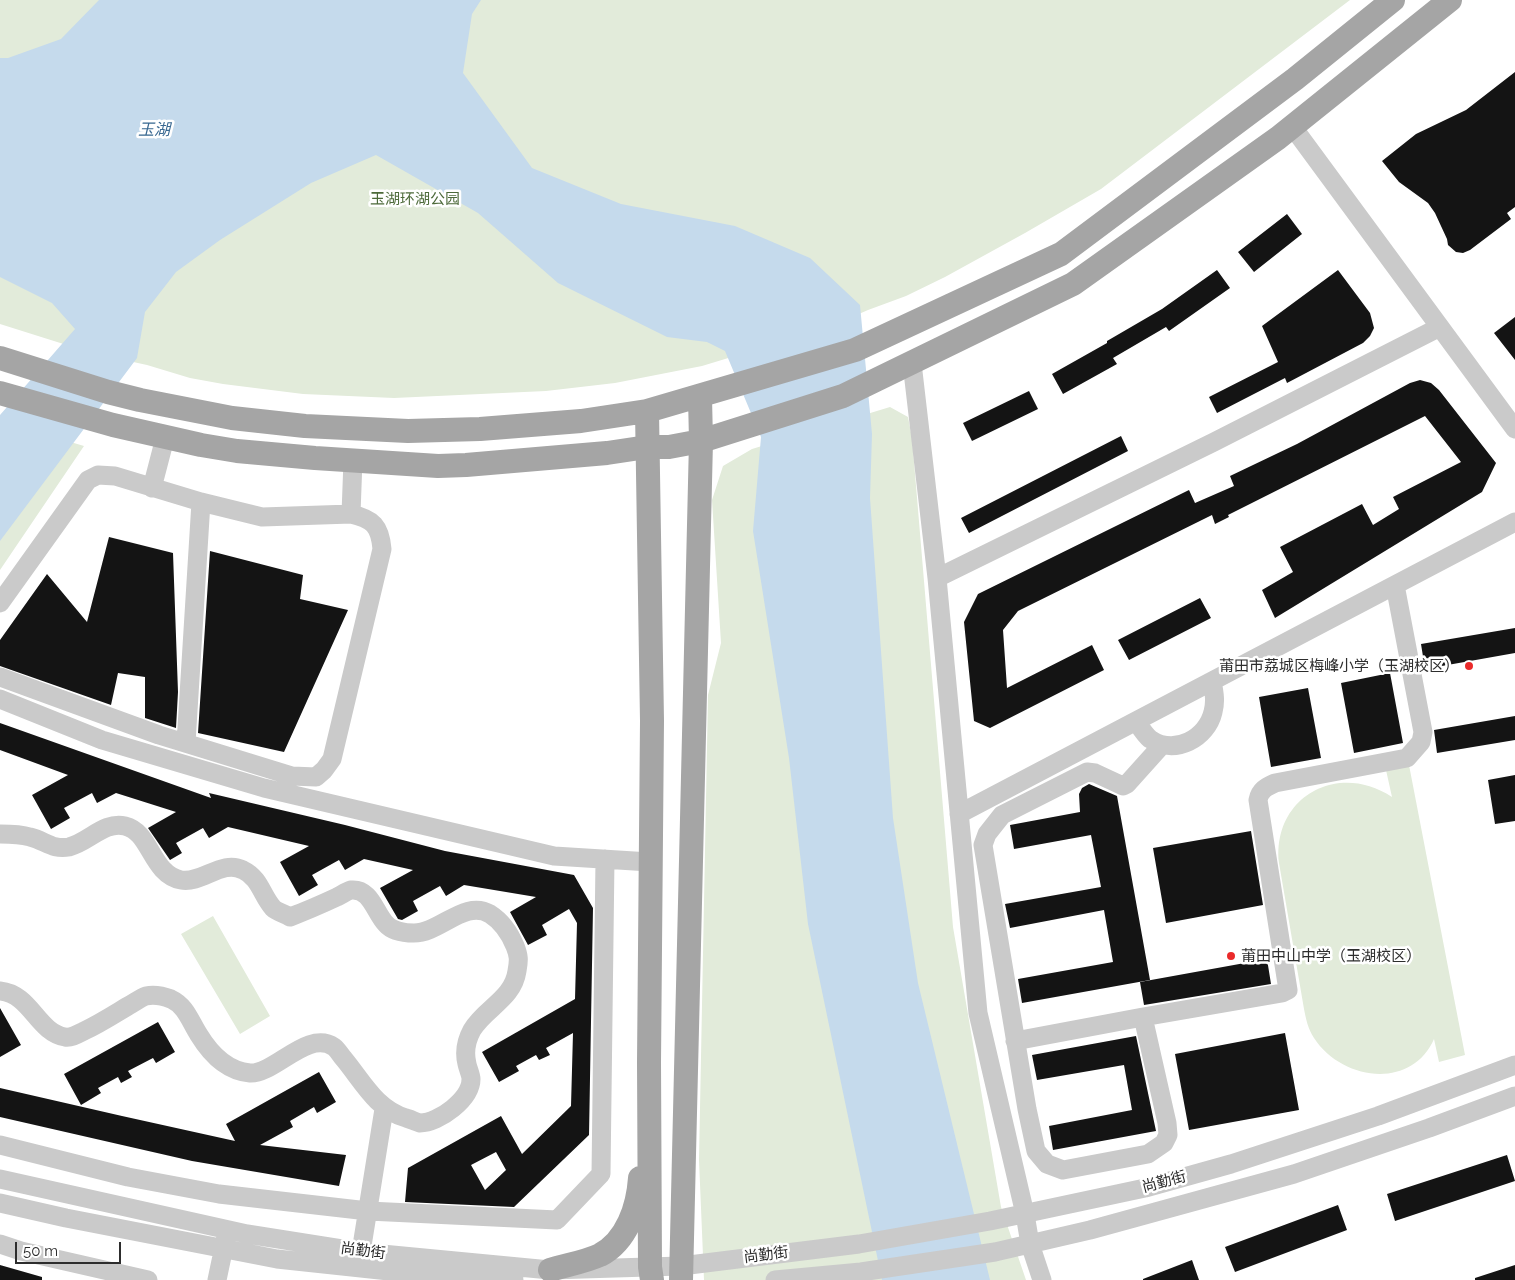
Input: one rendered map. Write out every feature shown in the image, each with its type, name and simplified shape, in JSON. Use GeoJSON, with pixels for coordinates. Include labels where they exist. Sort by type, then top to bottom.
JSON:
{"type":"FeatureCollection","features":[{"type":"Feature","properties":{"kind":"main road"},"geometry":{"type":"LineString","coordinates":[[0,358],[108,392],[148,402],[232,418],[304,426],[390,430],[480,429],[581,421],[648,411],[855,350],[1061,254],[1295,79],[1393,0]]}},
{"type":"Feature","properties":{"kind":"main road"},"geometry":{"type":"LineString","coordinates":[[0,393],[62,412],[165,438],[237,451],[315,458],[466,466],[607,454],[701,441],[843,396],[1073,284],[1292,126],[1450,0]]}},
{"type":"Feature","properties":{"kind":"main road"},"geometry":{"type":"LineString","coordinates":[[681,1273],[701,441],[700,397]]}},
{"type":"Feature","properties":{"kind":"main road"},"geometry":{"type":"LineString","coordinates":[[648,411],[652,721],[649,1062],[651,1274]]}},
{"type":"Feature","properties":{"kind":"main road"},"geometry":{"type":"LineString","coordinates":[[550,1270],[599,1255],[615,1244],[629,1224],[639,1191],[649,1062]]}},
{"type":"Feature","properties":{"kind":"street"},"geometry":{"type":"LineString","coordinates":[[1292,126],[1515,428]]}},
{"type":"Feature","properties":{"kind":"street"},"geometry":{"type":"LineString","coordinates":[[937,578],[1214,442],[1440,327]]}},
{"type":"Feature","properties":{"kind":"street"},"geometry":{"type":"LineString","coordinates":[[912,362],[937,578],[978,1013],[1025,1214],[1030,1244],[1042,1280]]}},
{"type":"Feature","properties":{"kind":"street"},"geometry":{"type":"LineString","coordinates":[[152,488],[165,438]]}},
{"type":"Feature","properties":{"kind":"street"},"geometry":{"type":"LineString","coordinates":[[351,514],[353,460]]}},
{"type":"Feature","properties":{"kind":"street"},"geometry":{"type":"LineString","coordinates":[[0,603],[88,480],[98,475],[115,476],[201,502],[262,517],[351,514],[365,517],[376,526],[381,536],[382,549],[332,759],[316,776],[292,776],[186,743],[0,677]]}},
{"type":"Feature","properties":{"kind":"street"},"geometry":{"type":"LineString","coordinates":[[186,743],[201,502]]}},
{"type":"Feature","properties":{"kind":"street"},"geometry":{"type":"LineString","coordinates":[[959,814],[1515,522]]}},
{"type":"Feature","properties":{"kind":"street"},"geometry":{"type":"LineString","coordinates":[[1016,1041],[1282,993],[1288,990],[1258,800],[1260,793],[1265,788],[1275,783],[1408,758],[1421,742],[1423,732],[1395,585]]}},
{"type":"Feature","properties":{"kind":"street"},"geometry":{"type":"LineString","coordinates":[[1136,721],[1149,738],[1162,745],[1184,744],[1196,739],[1205,729],[1213,714],[1215,701],[1212,681]]}},
{"type":"Feature","properties":{"kind":"street"},"geometry":{"type":"LineString","coordinates":[[0,699],[102,740],[264,788],[554,856],[650,862]]}},
{"type":"Feature","properties":{"kind":"street"},"geometry":{"type":"LineString","coordinates":[[1143,1017],[1167,1123],[1168,1135],[1164,1143],[1148,1154],[1063,1170],[1047,1164],[1036,1151],[983,845],[987,834],[1002,815],[1087,772],[1095,773],[1123,786],[1128,784],[1162,745]]}},
{"type":"Feature","properties":{"kind":"street"},"geometry":{"type":"LineString","coordinates":[[0,824],[20,834],[59,848],[72,846],[84,841],[112,825],[126,826],[138,834],[166,873],[180,880],[189,880],[225,868],[231,867],[243,870],[257,882],[274,909],[290,916],[305,912],[351,890],[364,893],[386,925],[395,930],[414,933],[430,931],[466,911],[479,910],[489,914],[502,924],[520,957],[516,982],[501,1000],[473,1027],[465,1044],[466,1061],[471,1079],[465,1096],[447,1114],[421,1123],[384,1109],[334,1047],[319,1043],[309,1045],[267,1068],[251,1073],[228,1066],[213,1054],[200,1037],[184,1008],[173,1000],[160,995],[145,996],[90,1028],[72,1037],[63,1037],[46,1028],[32,1010],[17,996],[0,991]]}},
{"type":"Feature","properties":{"kind":"street"},"geometry":{"type":"LineString","coordinates":[[0,834],[20,834]]}},
{"type":"Feature","properties":{"kind":"street"},"geometry":{"type":"LineString","coordinates":[[0,1144],[128,1177],[218,1194],[368,1211],[557,1220],[601,1174],[605,859]]}},
{"type":"Feature","properties":{"kind":"street","name":"尚勤街"},"geometry":{"type":"LineString","coordinates":[[0,1179],[228,1229],[361,1252],[550,1270],[651,1274],[681,1273],[990,1222],[1145,1188],[1231,1164],[1378,1116],[1515,1065]]}},
{"type":"Feature","properties":{"kind":"street","name":"尚勤街"},"geometry":{"type":"LineString","coordinates":[[775,1280],[861,1272],[995,1252],[1090,1230],[1294,1174],[1515,1096]]}},
{"type":"Feature","properties":{"kind":"street"},"geometry":{"type":"LineString","coordinates":[[361,1252],[384,1109]]}},
{"type":"Feature","properties":{"kind":"street","name":"尚勤街"},"geometry":{"type":"LineString","coordinates":[[0,1203],[66,1218],[277,1259],[435,1276],[514,1280]]}},
{"type":"Feature","properties":{"kind":"street"},"geometry":{"type":"LineString","coordinates":[[217,1280],[228,1229]]}},
{"type":"Feature","properties":{"kind":"street"},"geometry":{"type":"LineString","coordinates":[[0,1244],[21,1251],[148,1280]]}},
{"type":"Feature","properties":{"kind":"green space","name":"玉湖环湖公园"},"geometry":{"type":"Polygon","coordinates":[[[0,0],[1350,0],[1101,189],[945,277],[906,296],[827,328],[702,366],[615,383],[546,391],[394,398],[303,394],[190,378],[147,365],[92,353],[0,324],[0,0]]]}},
{"type":"Feature","properties":{"kind":"green space"},"geometry":{"type":"Polygon","coordinates":[[[890,407],[908,417],[912,438],[953,927],[1001,1207],[1026,1280],[704,1280],[699,1160],[708,695],[721,643],[712,500],[723,466],[752,449],[890,407]]]}},
{"type":"Feature","properties":{"kind":"green space"},"geometry":{"type":"Polygon","coordinates":[[[0,421],[84,446],[0,570],[0,421]]]}},
{"type":"Feature","properties":{"kind":"green space"},"geometry":{"type":"Polygon","coordinates":[[[1409,765],[1465,1055],[1439,1062],[1434,1039],[1423,1056],[1409,1067],[1393,1073],[1375,1074],[1341,1063],[1326,1052],[1310,1031],[1306,1020],[1279,863],[1280,840],[1286,820],[1297,804],[1313,792],[1331,785],[1351,783],[1371,787],[1392,797],[1386,770],[1409,765]]]}},
{"type":"Feature","properties":{"kind":"green space"},"geometry":{"type":"Polygon","coordinates":[[[213,916],[270,1016],[240,1034],[181,934],[213,916]]]}},
{"type":"Feature","properties":{"kind":"water","name":"玉湖"},"geometry":{"type":"Polygon","coordinates":[[[99,0],[481,0],[472,14],[463,73],[532,168],[621,204],[735,226],[810,258],[860,305],[872,434],[870,498],[893,818],[918,983],[990,1280],[882,1280],[808,924],[789,758],[753,531],[761,437],[725,351],[707,342],[667,337],[558,283],[478,213],[376,155],[311,183],[220,240],[176,272],[145,312],[137,358],[0,541],[0,415],[75,329],[52,303],[0,277],[0,58],[8,58],[61,39],[99,0]]]}},
{"type":"Feature","properties":{"kind":"building"},"geometry":{"type":"Polygon","coordinates":[[[1515,72],[1515,207],[1507,213],[1511,219],[1470,250],[1463,253],[1456,252],[1448,245],[1435,213],[1428,203],[1399,182],[1382,161],[1416,134],[1466,110],[1515,72]]]}},
{"type":"Feature","properties":{"kind":"building"},"geometry":{"type":"Polygon","coordinates":[[[1287,214],[1302,234],[1254,272],[1238,252],[1287,214]]]}},
{"type":"Feature","properties":{"kind":"building"},"geometry":{"type":"Polygon","coordinates":[[[1217,270],[1230,288],[1169,331],[1166,327],[1113,358],[1117,364],[1063,394],[1052,374],[1162,309],[1217,270]]]}},
{"type":"Feature","properties":{"kind":"building"},"geometry":{"type":"Polygon","coordinates":[[[1338,270],[1370,313],[1374,328],[1370,336],[1363,343],[1287,383],[1285,378],[1217,413],[1209,397],[1278,362],[1262,326],[1338,270]]]}},
{"type":"Feature","properties":{"kind":"building"},"geometry":{"type":"Polygon","coordinates":[[[1515,317],[1515,360],[1494,333],[1515,317]]]}},
{"type":"Feature","properties":{"kind":"building"},"geometry":{"type":"Polygon","coordinates":[[[1420,380],[1431,383],[1439,390],[1496,463],[1482,492],[1275,618],[1262,590],[1293,572],[1280,547],[1362,504],[1373,525],[1399,509],[1393,497],[1461,462],[1425,416],[1228,515],[1229,517],[1215,524],[1212,515],[1018,611],[1003,630],[1007,688],[1092,645],[1104,670],[990,728],[974,721],[964,622],[978,594],[1189,490],[1195,503],[1234,486],[1230,476],[1297,444],[1410,383],[1420,380]]]}},
{"type":"Feature","properties":{"kind":"building"},"geometry":{"type":"Polygon","coordinates":[[[1029,391],[1038,409],[972,441],[963,423],[1029,391]]]}},
{"type":"Feature","properties":{"kind":"building"},"geometry":{"type":"Polygon","coordinates":[[[1121,436],[1128,451],[969,533],[961,518],[1121,436]]]}},
{"type":"Feature","properties":{"kind":"building"},"geometry":{"type":"Polygon","coordinates":[[[109,537],[173,553],[178,692],[176,728],[145,718],[145,677],[118,673],[111,705],[0,666],[0,640],[47,574],[87,622],[109,537]]]}},
{"type":"Feature","properties":{"kind":"building"},"geometry":{"type":"Polygon","coordinates":[[[210,551],[303,575],[300,599],[348,610],[284,752],[198,733],[210,551]]]}},
{"type":"Feature","properties":{"kind":"building"},"geometry":{"type":"Polygon","coordinates":[[[1200,598],[1211,618],[1129,660],[1118,640],[1200,598]]]}},
{"type":"Feature","properties":{"kind":"building"},"geometry":{"type":"Polygon","coordinates":[[[1515,628],[1515,653],[1425,669],[1421,644],[1515,628]]]}},
{"type":"Feature","properties":{"kind":"building"},"geometry":{"type":"Polygon","coordinates":[[[1390,673],[1403,743],[1354,753],[1341,683],[1390,673]]]}},
{"type":"Feature","properties":{"kind":"building"},"geometry":{"type":"Polygon","coordinates":[[[1308,688],[1321,758],[1271,767],[1259,697],[1308,688]]]}},
{"type":"Feature","properties":{"kind":"building"},"geometry":{"type":"Polygon","coordinates":[[[1515,716],[1515,740],[1437,753],[1434,730],[1515,716]]]}},
{"type":"Feature","properties":{"kind":"building"},"geometry":{"type":"Polygon","coordinates":[[[0,723],[211,798],[209,793],[445,851],[574,875],[593,908],[589,1135],[514,1207],[405,1202],[408,1168],[501,1116],[522,1154],[571,1106],[573,1033],[546,1048],[550,1055],[539,1060],[536,1055],[516,1066],[519,1071],[499,1082],[482,1052],[575,999],[577,923],[569,909],[542,925],[547,935],[528,945],[510,912],[536,897],[464,885],[446,896],[440,886],[413,901],[418,911],[402,920],[398,919],[380,888],[413,870],[364,859],[345,870],[339,860],[312,875],[318,885],[299,896],[280,862],[309,846],[228,827],[209,838],[203,828],[176,843],[182,853],[170,860],[148,828],[176,812],[116,793],[97,803],[92,793],[64,808],[70,818],[51,829],[32,795],[68,775],[0,750],[0,723]],[[496,1152],[471,1165],[485,1190],[506,1170],[496,1152]]]}},
{"type":"Feature","properties":{"kind":"building"},"geometry":{"type":"Polygon","coordinates":[[[1515,775],[1515,821],[1495,824],[1488,780],[1515,775]]]}},
{"type":"Feature","properties":{"kind":"building"},"geometry":{"type":"Polygon","coordinates":[[[1089,784],[1117,796],[1150,980],[1022,1003],[1018,979],[1113,962],[1104,910],[1010,928],[1005,904],[1101,887],[1091,835],[1014,849],[1010,825],[1080,812],[1079,794],[1082,788],[1089,784]]]}},
{"type":"Feature","properties":{"kind":"building"},"geometry":{"type":"Polygon","coordinates":[[[1251,831],[1263,905],[1166,923],[1153,848],[1251,831]]]}},
{"type":"Feature","properties":{"kind":"building"},"geometry":{"type":"Polygon","coordinates":[[[1267,959],[1271,984],[1144,1005],[1140,982],[1267,959]]]}},
{"type":"Feature","properties":{"kind":"building"},"geometry":{"type":"Polygon","coordinates":[[[0,1008],[21,1045],[0,1057],[0,1008]]]}},
{"type":"Feature","properties":{"kind":"building"},"geometry":{"type":"Polygon","coordinates":[[[158,1022],[175,1052],[156,1063],[153,1058],[128,1071],[132,1077],[121,1083],[118,1077],[98,1088],[101,1093],[81,1105],[64,1074],[158,1022]]]}},
{"type":"Feature","properties":{"kind":"building"},"geometry":{"type":"Polygon","coordinates":[[[1285,1033],[1299,1110],[1189,1130],[1175,1054],[1285,1033]]]}},
{"type":"Feature","properties":{"kind":"building"},"geometry":{"type":"Polygon","coordinates":[[[1136,1036],[1156,1131],[1053,1150],[1049,1126],[1132,1110],[1124,1065],[1037,1080],[1032,1055],[1136,1036]]]}},
{"type":"Feature","properties":{"kind":"building"},"geometry":{"type":"Polygon","coordinates":[[[319,1072],[336,1102],[317,1113],[314,1107],[290,1121],[293,1127],[260,1145],[346,1155],[339,1186],[192,1161],[0,1117],[0,1088],[235,1141],[226,1124],[319,1072]]]}},
{"type":"Feature","properties":{"kind":"building"},"geometry":{"type":"Polygon","coordinates":[[[1507,1155],[1515,1181],[1395,1221],[1387,1194],[1507,1155]]]}},
{"type":"Feature","properties":{"kind":"building"},"geometry":{"type":"Polygon","coordinates":[[[1338,1205],[1347,1230],[1235,1272],[1225,1247],[1338,1205]]]}},
{"type":"Feature","properties":{"kind":"building"},"geometry":{"type":"Polygon","coordinates":[[[1192,1260],[1199,1280],[1143,1280],[1143,1279],[1192,1260]]]}},
{"type":"Feature","properties":{"kind":"building"},"geometry":{"type":"Polygon","coordinates":[[[0,1265],[42,1277],[42,1280],[0,1280],[0,1265]]]}},
{"type":"Feature","properties":{"kind":"building"},"geometry":{"type":"Polygon","coordinates":[[[1515,1265],[1515,1280],[1475,1280],[1475,1278],[1515,1265]]]}},
{"type":"Feature","properties":{"kind":"place","name":"莆田市荔城区梅峰小学（玉湖校区）"},"geometry":{"type":"Point","coordinates":[1469,666]}},
{"type":"Feature","properties":{"kind":"place","name":"莆田中山中学（玉湖校区）"},"geometry":{"type":"Point","coordinates":[1231,956]}}]}
